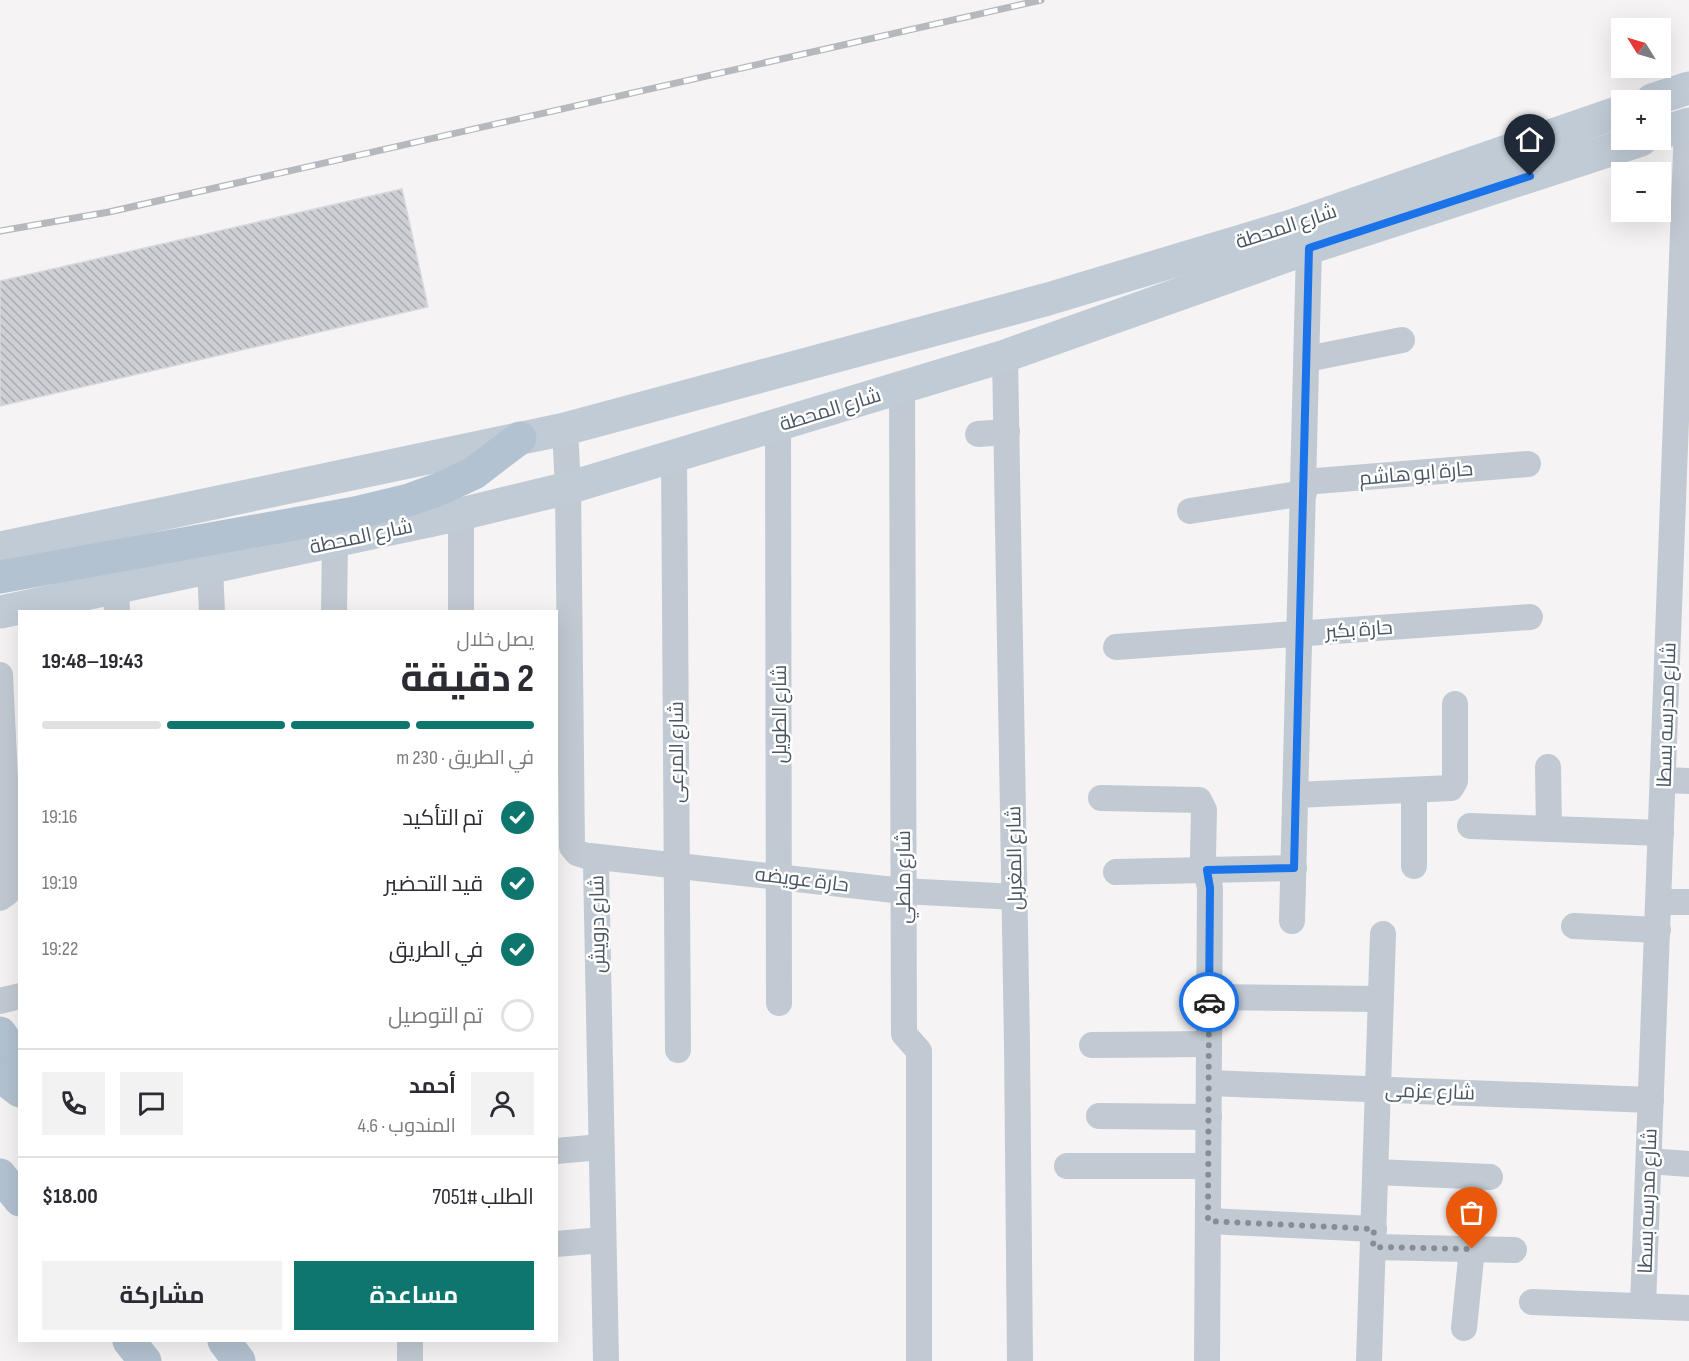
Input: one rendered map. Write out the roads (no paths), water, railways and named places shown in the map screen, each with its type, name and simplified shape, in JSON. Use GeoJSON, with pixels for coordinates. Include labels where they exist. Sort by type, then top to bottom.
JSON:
{"type":"FeatureCollection","features":[{"type":"Feature","properties":{"kind":"main road"},"geometry":{"type":"LineString","coordinates":[[0,577],[355,513],[410,500],[474,473],[520,438]]}},
{"type":"Feature","properties":{"kind":"main road"},"geometry":{"type":"LineString","coordinates":[[0,1033],[18,1057]]}},
{"type":"Feature","properties":{"kind":"main road"},"geometry":{"type":"LineString","coordinates":[[0,1076],[18,1089]]}},
{"type":"Feature","properties":{"kind":"main road"},"geometry":{"type":"LineString","coordinates":[[0,1175],[18,1198]]}},
{"type":"Feature","properties":{"kind":"main road"},"geometry":{"type":"LineString","coordinates":[[130,1342],[145,1361]]}},
{"type":"Feature","properties":{"kind":"main road"},"geometry":{"type":"LineString","coordinates":[[225,1342],[238,1361]]}},
{"type":"Feature","properties":{"kind":"street"},"geometry":{"type":"LineString","coordinates":[[1671,94],[1689,88]]}},
{"type":"Feature","properties":{"kind":"street","name":"شارع المحطة"},"geometry":{"type":"LineString","coordinates":[[0,548],[565,429],[1048,299],[1247,239],[1611,115]]}},
{"type":"Feature","properties":{"kind":"street","name":"شارع مدرسه بسطا"},"geometry":{"type":"LineString","coordinates":[[1643,1306],[1661,833],[1664,780],[1679,663],[1684,357],[1679,127]]}},
{"type":"Feature","properties":{"kind":"street","name":"شارع المحطة"},"geometry":{"type":"LineString","coordinates":[[20,610],[117,600],[210,568],[461,514],[568,488],[1005,356],[1309,248],[1611,150]]}},
{"type":"Feature","properties":{"kind":"street"},"geometry":{"type":"LineString","coordinates":[[1292,921],[1309,248]]}},
{"type":"Feature","properties":{"kind":"street"},"geometry":{"type":"LineString","coordinates":[[1307,359],[1402,340]]}},
{"type":"Feature","properties":{"kind":"street","name":"شارع المغربل"},"geometry":{"type":"LineString","coordinates":[[1005,356],[1015,897],[1020,1361]]}},
{"type":"Feature","properties":{"kind":"street","name":"شارع ملطي"},"geometry":{"type":"LineString","coordinates":[[902,387],[904,1034],[919,1051],[920,1361]]}},
{"type":"Feature","properties":{"kind":"street","name":"شارع الطويل"},"geometry":{"type":"LineString","coordinates":[[778,424],[779,1003]]}},
{"type":"Feature","properties":{"kind":"street","name":"شارع درويش"},"geometry":{"type":"LineString","coordinates":[[565,429],[568,488],[572,847],[576,853],[590,856],[596,865],[606,1361]]}},
{"type":"Feature","properties":{"kind":"street"},"geometry":{"type":"LineString","coordinates":[[978,434],[1007,432]]}},
{"type":"Feature","properties":{"kind":"street","name":"شارع المرعى"},"geometry":{"type":"LineString","coordinates":[[674,455],[678,1050]]}},
{"type":"Feature","properties":{"kind":"street","name":"حارة ابو هاشم"},"geometry":{"type":"LineString","coordinates":[[1190,511],[1304,488],[1528,464]]}},
{"type":"Feature","properties":{"kind":"street"},"geometry":{"type":"LineString","coordinates":[[461,514],[461,610]]}},
{"type":"Feature","properties":{"kind":"street"},"geometry":{"type":"LineString","coordinates":[[334,541],[334,610]]}},
{"type":"Feature","properties":{"kind":"street"},"geometry":{"type":"LineString","coordinates":[[210,568],[212,610]]}},
{"type":"Feature","properties":{"kind":"street","name":"شارع المحطة"},"geometry":{"type":"LineString","coordinates":[[0,612],[18,610]]}},
{"type":"Feature","properties":{"kind":"street","name":"حارة بكير"},"geometry":{"type":"LineString","coordinates":[[1116,647],[1530,617]]}},
{"type":"Feature","properties":{"kind":"street"},"geometry":{"type":"LineString","coordinates":[[0,675],[2,726],[15,873],[10,888],[0,898]]}},
{"type":"Feature","properties":{"kind":"street"},"geometry":{"type":"LineString","coordinates":[[1295,795],[1451,788],[1454,785],[1455,704]]}},
{"type":"Feature","properties":{"kind":"street"},"geometry":{"type":"LineString","coordinates":[[1548,767],[1549,829]]}},
{"type":"Feature","properties":{"kind":"street"},"geometry":{"type":"LineString","coordinates":[[1664,780],[1689,780]]}},
{"type":"Feature","properties":{"kind":"street"},"geometry":{"type":"LineString","coordinates":[[1414,790],[1414,866]]}},
{"type":"Feature","properties":{"kind":"street"},"geometry":{"type":"LineString","coordinates":[[1101,798],[1199,800],[1204,810],[1203,858],[1210,888],[1207,1361]]}},
{"type":"Feature","properties":{"kind":"street"},"geometry":{"type":"LineString","coordinates":[[1470,826],[1661,833]]}},
{"type":"Feature","properties":{"kind":"street","name":"حارة عويضه"},"geometry":{"type":"LineString","coordinates":[[590,856],[903,891],[1015,897]]}},
{"type":"Feature","properties":{"kind":"street"},"geometry":{"type":"LineString","coordinates":[[1116,873],[1294,868]]}},
{"type":"Feature","properties":{"kind":"street"},"geometry":{"type":"LineString","coordinates":[[1659,902],[1689,902]]}},
{"type":"Feature","properties":{"kind":"street"},"geometry":{"type":"LineString","coordinates":[[1574,926],[1658,930]]}},
{"type":"Feature","properties":{"kind":"street"},"geometry":{"type":"LineString","coordinates":[[1369,1361],[1383,934]]}},
{"type":"Feature","properties":{"kind":"street"},"geometry":{"type":"LineString","coordinates":[[0,1001],[18,996]]}},
{"type":"Feature","properties":{"kind":"street"},"geometry":{"type":"LineString","coordinates":[[1210,997],[1381,999]]}},
{"type":"Feature","properties":{"kind":"street"},"geometry":{"type":"LineString","coordinates":[[1092,1045],[1208,1044]]}},
{"type":"Feature","properties":{"kind":"street","name":"شارع عزمى"},"geometry":{"type":"LineString","coordinates":[[1209,1083],[1652,1100]]}},
{"type":"Feature","properties":{"kind":"street"},"geometry":{"type":"LineString","coordinates":[[1099,1116],[1209,1117]]}},
{"type":"Feature","properties":{"kind":"street"},"geometry":{"type":"LineString","coordinates":[[558,1151],[601,1147]]}},
{"type":"Feature","properties":{"kind":"street"},"geometry":{"type":"LineString","coordinates":[[1649,1161],[1689,1164]]}},
{"type":"Feature","properties":{"kind":"street"},"geometry":{"type":"LineString","coordinates":[[1067,1166],[1208,1166]]}},
{"type":"Feature","properties":{"kind":"street"},"geometry":{"type":"LineString","coordinates":[[1376,1172],[1490,1177]]}},
{"type":"Feature","properties":{"kind":"street"},"geometry":{"type":"LineString","coordinates":[[1208,1221],[1472,1249],[1514,1250]]}},
{"type":"Feature","properties":{"kind":"street"},"geometry":{"type":"LineString","coordinates":[[558,1244],[603,1240]]}},
{"type":"Feature","properties":{"kind":"street"},"geometry":{"type":"LineString","coordinates":[[1464,1328],[1472,1249]]}},
{"type":"Feature","properties":{"kind":"street"},"geometry":{"type":"LineString","coordinates":[[1533,1302],[1689,1308]]}},
{"type":"Feature","properties":{"kind":"street"},"geometry":{"type":"LineString","coordinates":[[410,1342],[410,1361]]}},
{"type":"Feature","properties":{"kind":"railway"},"geometry":{"type":"LineString","coordinates":[[0,231],[109,212],[1041,0]]}}]}
